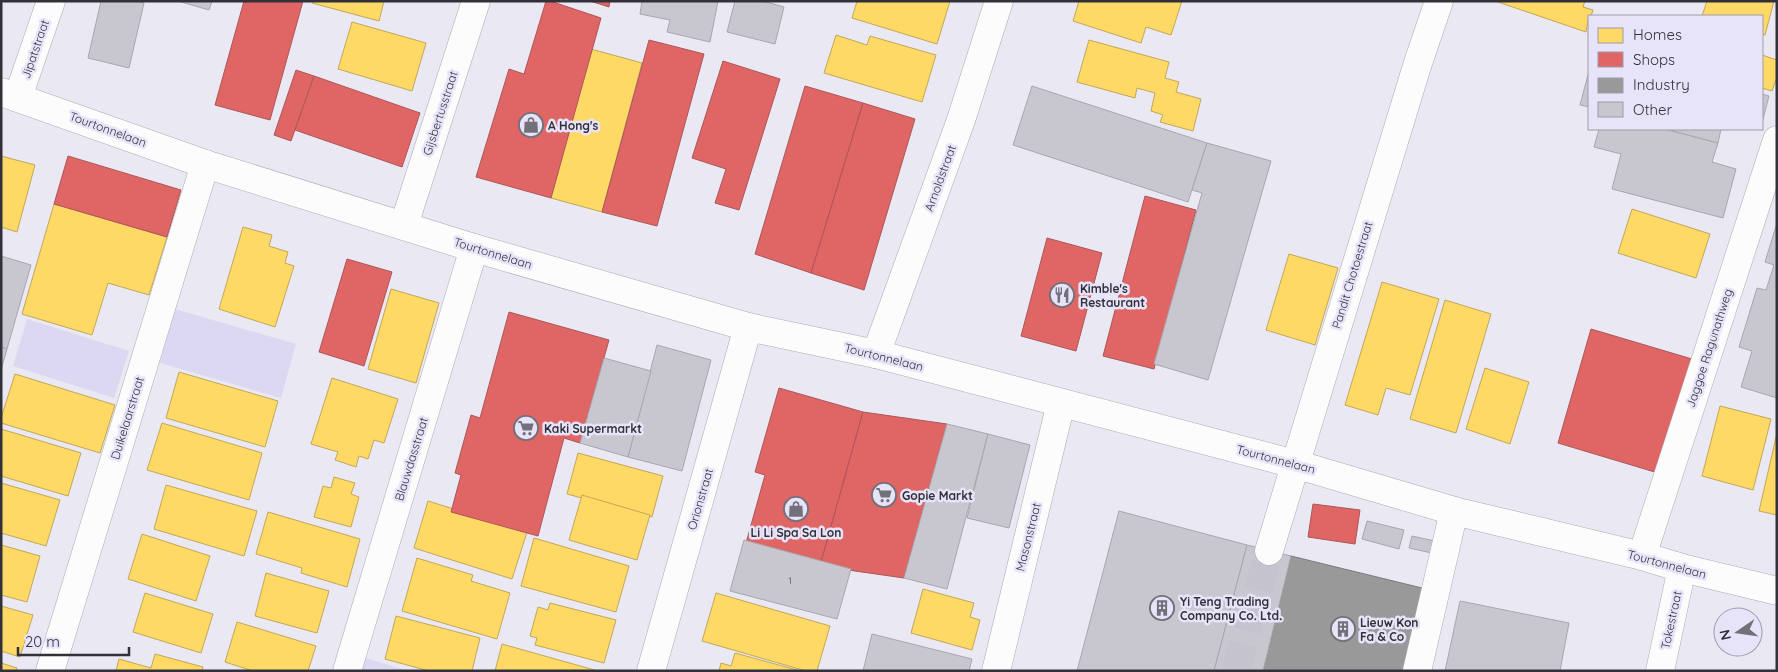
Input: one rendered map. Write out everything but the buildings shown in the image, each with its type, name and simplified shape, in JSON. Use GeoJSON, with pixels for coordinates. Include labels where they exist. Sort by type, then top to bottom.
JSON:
{"type":"FeatureCollection","features":[{"type":"Feature","properties":{"kind":"street","name":"Jipatstraat"},"geometry":{"type":"LineString","coordinates":[[10,95],[51,1]]}},
{"type":"Feature","properties":{"kind":"street","name":"Gijsbertusstraat"},"geometry":{"type":"LineString","coordinates":[[404,225],[476,1]]}},
{"type":"Feature","properties":{"kind":"street","name":"Arnoldstraat"},"geometry":{"type":"LineString","coordinates":[[876,354],[961,120],[999,1]]}},
{"type":"Feature","properties":{"kind":"street","name":"Pandit Chotoestraat"},"geometry":{"type":"LineString","coordinates":[[1269,551],[1417,66],[1439,1]]}},
{"type":"Feature","properties":{"kind":"street","name":"Tourtonnelaan"},"geometry":{"type":"LineString","coordinates":[[10,95],[205,164],[474,248],[748,327],[876,354],[1294,464],[1454,511],[1642,556],[1777,592]]}},
{"type":"Feature","properties":{"kind":"street","name":"Jaggoe Ragunathweg"},"geometry":{"type":"LineString","coordinates":[[1642,556],[1777,140]]}},
{"type":"Feature","properties":{"kind":"street","name":"Duikelaarstraat"},"geometry":{"type":"LineString","coordinates":[[50,671],[205,164]]}},
{"type":"Feature","properties":{"kind":"street","name":"Blauwdasstraat"},"geometry":{"type":"LineString","coordinates":[[347,671],[474,248]]}},
{"type":"Feature","properties":{"kind":"street","name":"Orionstraat"},"geometry":{"type":"LineString","coordinates":[[651,671],[748,327]]}},
{"type":"Feature","properties":{"kind":"street","name":"Masonstraat"},"geometry":{"type":"LineString","coordinates":[[996,671],[1061,403]]}},
{"type":"Feature","properties":{"kind":"street"},"geometry":{"type":"LineString","coordinates":[[1417,671],[1454,511]]}},
{"type":"Feature","properties":{"kind":"street","name":"Tokestraat"},"geometry":{"type":"LineString","coordinates":[[1660,671],[1682,568]]}},
{"type":"Feature","properties":{"kind":"shaded area"},"geometry":{"type":"Polygon","coordinates":[[[175,309],[296,344],[281,398],[160,363],[175,309]]]}},
{"type":"Feature","properties":{"kind":"shaded area"},"geometry":{"type":"Polygon","coordinates":[[[27,319],[129,351],[114,398],[13,366],[27,319]]]}},
{"type":"Feature","properties":{"kind":"shaded area"},"geometry":{"type":"Polygon","coordinates":[[[356,655],[408,671],[352,671],[356,655]]]}},
{"type":"Feature","properties":{"kind":"tunnel"},"geometry":{"type":"LineString","coordinates":[[1236,671],[1269,551]]}},
{"type":"Feature","properties":{"kind":"place","name":"A Hong's"},"geometry":{"type":"Point","coordinates":[531,125]}},
{"type":"Feature","properties":{"kind":"place","name":"Kimble's Restaurant"},"geometry":{"type":"Point","coordinates":[1062,295]}},
{"type":"Feature","properties":{"kind":"place","name":"Kaki Supermarkt"},"geometry":{"type":"Point","coordinates":[526,428]}},
{"type":"Feature","properties":{"kind":"place","name":"Gopie Markt"},"geometry":{"type":"Point","coordinates":[884,495]}},
{"type":"Feature","properties":{"kind":"place","name":"Li Li Spa Sa Lon"},"geometry":{"type":"Point","coordinates":[796,509]}},
{"type":"Feature","properties":{"kind":"place","name":"Yi Teng Trading Company Co. Ltd."},"geometry":{"type":"Point","coordinates":[1162,608]}},
{"type":"Feature","properties":{"kind":"place","name":"Lieuw Kon Fa & Co"},"geometry":{"type":"Point","coordinates":[1343,629]}}]}
